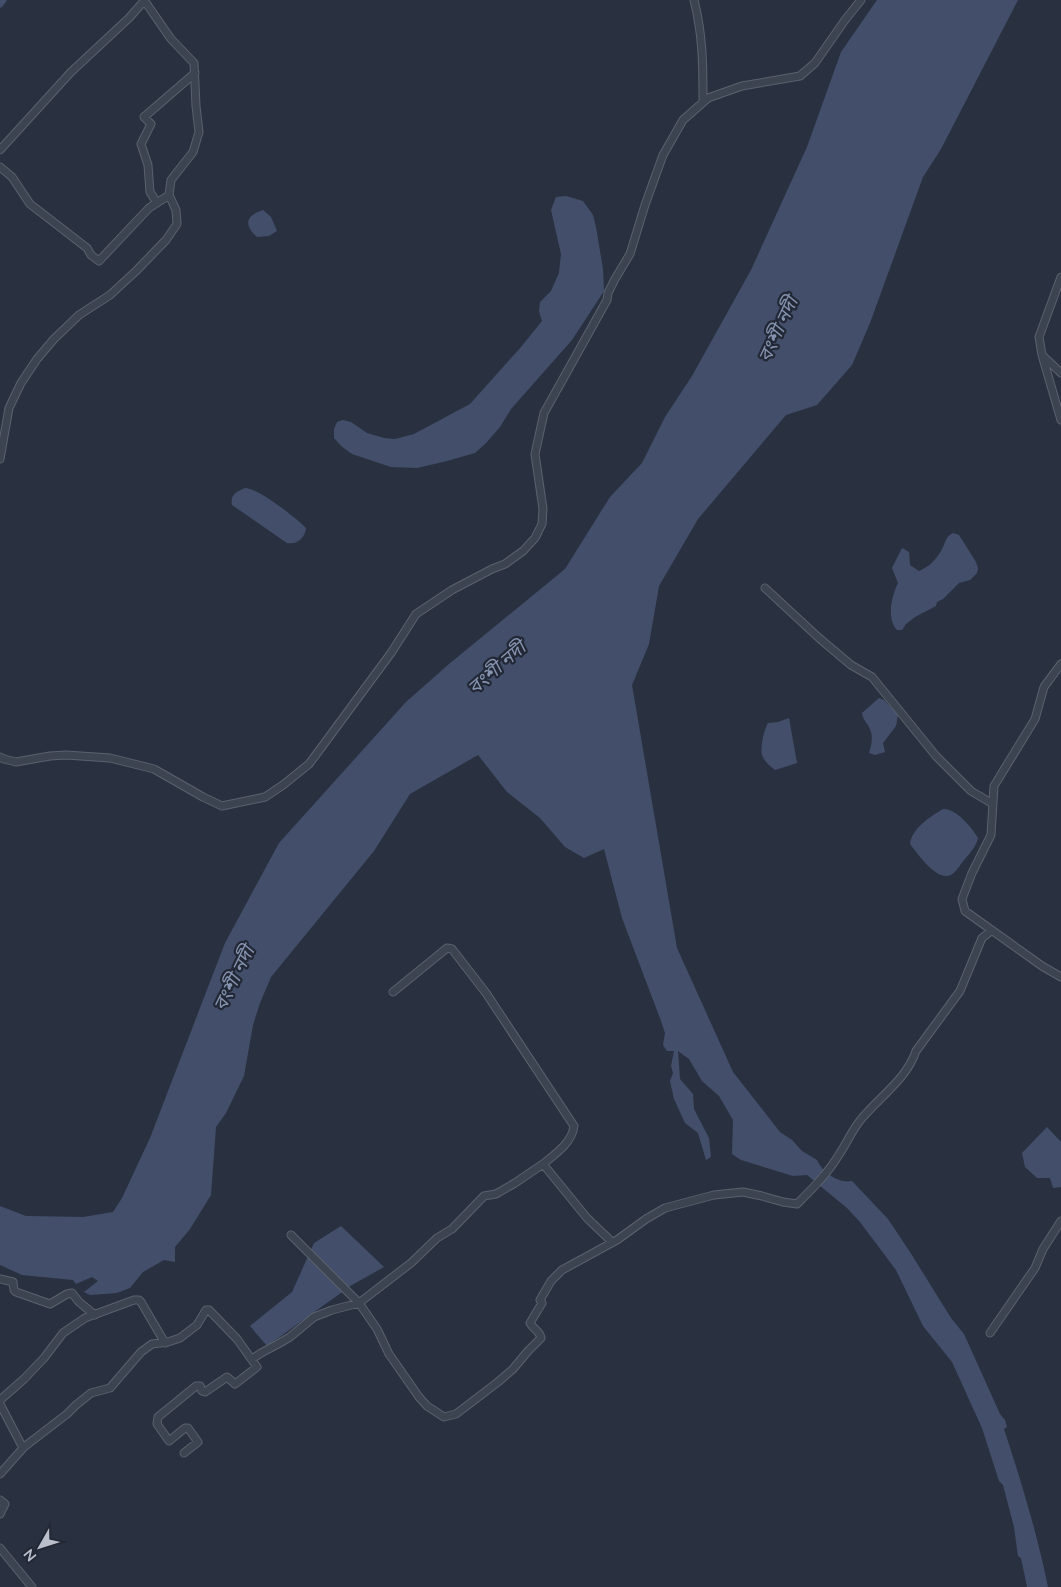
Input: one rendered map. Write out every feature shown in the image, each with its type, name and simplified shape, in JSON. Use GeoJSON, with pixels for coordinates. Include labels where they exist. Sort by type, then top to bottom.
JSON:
{"type":"FeatureCollection","features":[{"type":"Feature","properties":{"kind":"street"},"geometry":{"type":"LineString","coordinates":[[0,150],[71,72],[129,18],[144,0],[171,40],[194,63],[199,132],[193,152],[171,180],[169,195],[176,210],[177,224],[166,240],[110,295],[79,315],[37,359],[21,383],[9,408],[0,459]]}},
{"type":"Feature","properties":{"kind":"street"},"geometry":{"type":"LineString","coordinates":[[694,0],[703,47],[703,102]]}},
{"type":"Feature","properties":{"kind":"street"},"geometry":{"type":"LineString","coordinates":[[0,757],[16,762],[66,755],[110,758],[154,769],[222,806],[265,797],[308,764],[391,653],[416,614],[452,590],[492,568],[505,564],[535,538],[542,524],[543,509],[535,454],[544,413],[630,254],[663,155],[683,120],[708,98],[742,86],[800,76],[815,63],[861,0]]}},
{"type":"Feature","properties":{"kind":"street"},"geometry":{"type":"LineString","coordinates":[[157,203],[150,192],[148,165],[142,144],[151,124],[144,117],[195,73]]}},
{"type":"Feature","properties":{"kind":"street"},"geometry":{"type":"LineString","coordinates":[[0,167],[12,177],[30,204],[87,248],[90,255],[99,261],[149,208],[169,195]]}},
{"type":"Feature","properties":{"kind":"street"},"geometry":{"type":"LineString","coordinates":[[1061,277],[1039,337],[1042,355],[1061,420]]}},
{"type":"Feature","properties":{"kind":"street"},"geometry":{"type":"LineString","coordinates":[[1042,355],[1061,373]]}},
{"type":"Feature","properties":{"kind":"street"},"geometry":{"type":"LineString","coordinates":[[765,588],[845,660],[872,677],[936,756],[971,790],[993,804]]}},
{"type":"Feature","properties":{"kind":"street"},"geometry":{"type":"LineString","coordinates":[[1061,664],[1044,687],[1034,719],[994,786],[991,835],[972,873],[962,899],[965,911],[991,931],[1061,977]]}},
{"type":"Feature","properties":{"kind":"street"},"geometry":{"type":"LineString","coordinates":[[291,1235],[358,1303],[378,1329],[389,1354],[427,1406],[444,1417],[456,1414],[514,1368],[540,1338],[540,1333],[530,1323],[542,1303],[540,1300],[551,1281],[562,1270],[612,1242],[666,1208],[687,1202],[714,1195],[743,1192],[797,1204],[817,1184],[833,1163],[846,1139],[862,1117],[901,1076],[913,1059],[916,1051],[960,991],[982,938],[991,931]]}},
{"type":"Feature","properties":{"kind":"street"},"geometry":{"type":"LineString","coordinates":[[252,1359],[290,1337],[314,1316],[358,1303],[411,1262],[437,1238],[452,1229],[484,1196],[496,1194],[543,1164],[573,1134],[574,1126],[486,993],[452,949],[447,948],[393,992]]}},
{"type":"Feature","properties":{"kind":"street"},"geometry":{"type":"LineString","coordinates":[[543,1164],[587,1218],[612,1242]]}},
{"type":"Feature","properties":{"kind":"street"},"geometry":{"type":"LineString","coordinates":[[990,1333],[1035,1268],[1043,1249],[1061,1221]]}},
{"type":"Feature","properties":{"kind":"street"},"geometry":{"type":"LineString","coordinates":[[0,1279],[13,1282],[16,1292],[50,1304],[72,1293],[79,1302],[95,1315]]}},
{"type":"Feature","properties":{"kind":"street"},"geometry":{"type":"LineString","coordinates":[[0,1400],[44,1358],[63,1333],[85,1318],[134,1300],[142,1302],[165,1342]]}},
{"type":"Feature","properties":{"kind":"street"},"geometry":{"type":"LineString","coordinates":[[0,1474],[23,1448],[91,1393],[110,1388],[141,1352],[152,1344],[180,1338],[197,1325],[206,1310],[209,1310],[237,1339],[258,1368],[236,1384],[227,1377],[205,1392],[202,1391],[200,1386],[196,1386],[158,1417],[157,1424],[169,1441],[186,1427],[193,1434],[198,1442],[184,1453]]}},
{"type":"Feature","properties":{"kind":"street"},"geometry":{"type":"LineString","coordinates":[[0,1404],[23,1448]]}},
{"type":"Feature","properties":{"kind":"street"},"geometry":{"type":"LineString","coordinates":[[0,1500],[5,1504],[0,1514]]}},
{"type":"Feature","properties":{"kind":"street"},"geometry":{"type":"LineString","coordinates":[[0,1548],[20,1575],[32,1587]]}},
{"type":"Feature","properties":{"kind":"water","name":"বংশী নদী"},"geometry":{"type":"Polygon","coordinates":[[[877,0],[1018,0],[941,149],[923,177],[870,323],[852,365],[817,405],[786,415],[698,519],[659,586],[649,644],[632,685],[677,948],[733,1072],[780,1132],[792,1140],[802,1151],[817,1160],[827,1173],[842,1181],[852,1181],[888,1219],[951,1318],[964,1334],[1000,1414],[1005,1420],[1007,1427],[1004,1429],[1028,1507],[1048,1587],[1027,1587],[1021,1558],[1018,1556],[1014,1527],[1003,1485],[999,1481],[982,1428],[952,1362],[923,1326],[896,1270],[860,1222],[847,1208],[807,1175],[793,1176],[741,1160],[732,1154],[733,1120],[719,1096],[702,1081],[689,1059],[678,1051],[680,1079],[693,1094],[694,1109],[709,1138],[711,1157],[706,1160],[698,1133],[685,1123],[674,1099],[670,1081],[673,1073],[671,1066],[674,1051],[667,1051],[663,1045],[665,1033],[622,918],[604,849],[584,858],[565,847],[540,818],[507,792],[478,755],[410,794],[374,851],[271,977],[253,1025],[244,1076],[226,1113],[216,1127],[211,1195],[190,1229],[175,1247],[175,1262],[164,1260],[143,1272],[130,1288],[117,1293],[90,1295],[84,1292],[98,1281],[92,1277],[76,1284],[73,1280],[22,1275],[0,1265],[0,1206],[26,1216],[83,1217],[113,1212],[122,1198],[150,1138],[225,943],[279,843],[406,702],[449,664],[565,569],[610,497],[642,463],[665,417],[692,376],[751,270],[807,147],[841,52],[877,0]]]}},
{"type":"Feature","properties":{"kind":"water"},"geometry":{"type":"Polygon","coordinates":[[[566,196],[583,201],[593,215],[603,269],[604,291],[572,340],[511,409],[500,427],[486,443],[475,453],[417,468],[391,467],[352,454],[341,446],[334,438],[334,429],[337,422],[343,420],[351,422],[367,433],[395,439],[414,434],[470,404],[542,321],[539,311],[540,302],[551,291],[559,273],[561,254],[551,210],[556,197],[566,196]]]}},
{"type":"Feature","properties":{"kind":"water"},"geometry":{"type":"Polygon","coordinates":[[[263,210],[271,217],[277,231],[269,236],[257,237],[250,229],[248,221],[257,212],[263,210]]]}},
{"type":"Feature","properties":{"kind":"water"},"geometry":{"type":"Polygon","coordinates":[[[245,488],[251,489],[267,498],[301,523],[306,528],[302,538],[294,543],[287,543],[232,505],[234,494],[245,488]]]}},
{"type":"Feature","properties":{"kind":"water"},"geometry":{"type":"Polygon","coordinates":[[[953,533],[959,535],[976,562],[977,573],[970,580],[959,583],[943,599],[937,602],[936,606],[915,617],[902,630],[897,630],[892,620],[891,607],[898,583],[892,568],[902,548],[909,552],[910,565],[919,571],[935,559],[947,538],[953,533]]]}},
{"type":"Feature","properties":{"kind":"water"},"geometry":{"type":"Polygon","coordinates":[[[879,698],[884,700],[898,715],[896,726],[883,743],[885,752],[875,755],[869,753],[872,735],[862,713],[879,698]]]}},
{"type":"Feature","properties":{"kind":"water"},"geometry":{"type":"Polygon","coordinates":[[[789,718],[797,763],[775,770],[762,755],[764,734],[768,723],[789,718]]]}},
{"type":"Feature","properties":{"kind":"water"},"geometry":{"type":"Polygon","coordinates":[[[943,809],[958,815],[978,838],[972,850],[956,870],[951,875],[946,876],[940,875],[928,866],[910,844],[911,838],[918,828],[927,819],[943,809]]]}},
{"type":"Feature","properties":{"kind":"water"},"geometry":{"type":"Polygon","coordinates":[[[1047,1127],[1061,1142],[1061,1187],[1053,1188],[1050,1178],[1037,1178],[1025,1167],[1022,1153],[1047,1127]]]}},
{"type":"Feature","properties":{"kind":"water"},"geometry":{"type":"Polygon","coordinates":[[[341,1226],[384,1267],[352,1285],[267,1346],[250,1326],[292,1292],[314,1243],[341,1226]]]}},
{"type":"Feature","properties":{"kind":"waterway"},"geometry":{"type":"LineString","coordinates":[[0,4],[3,0]]}}]}
